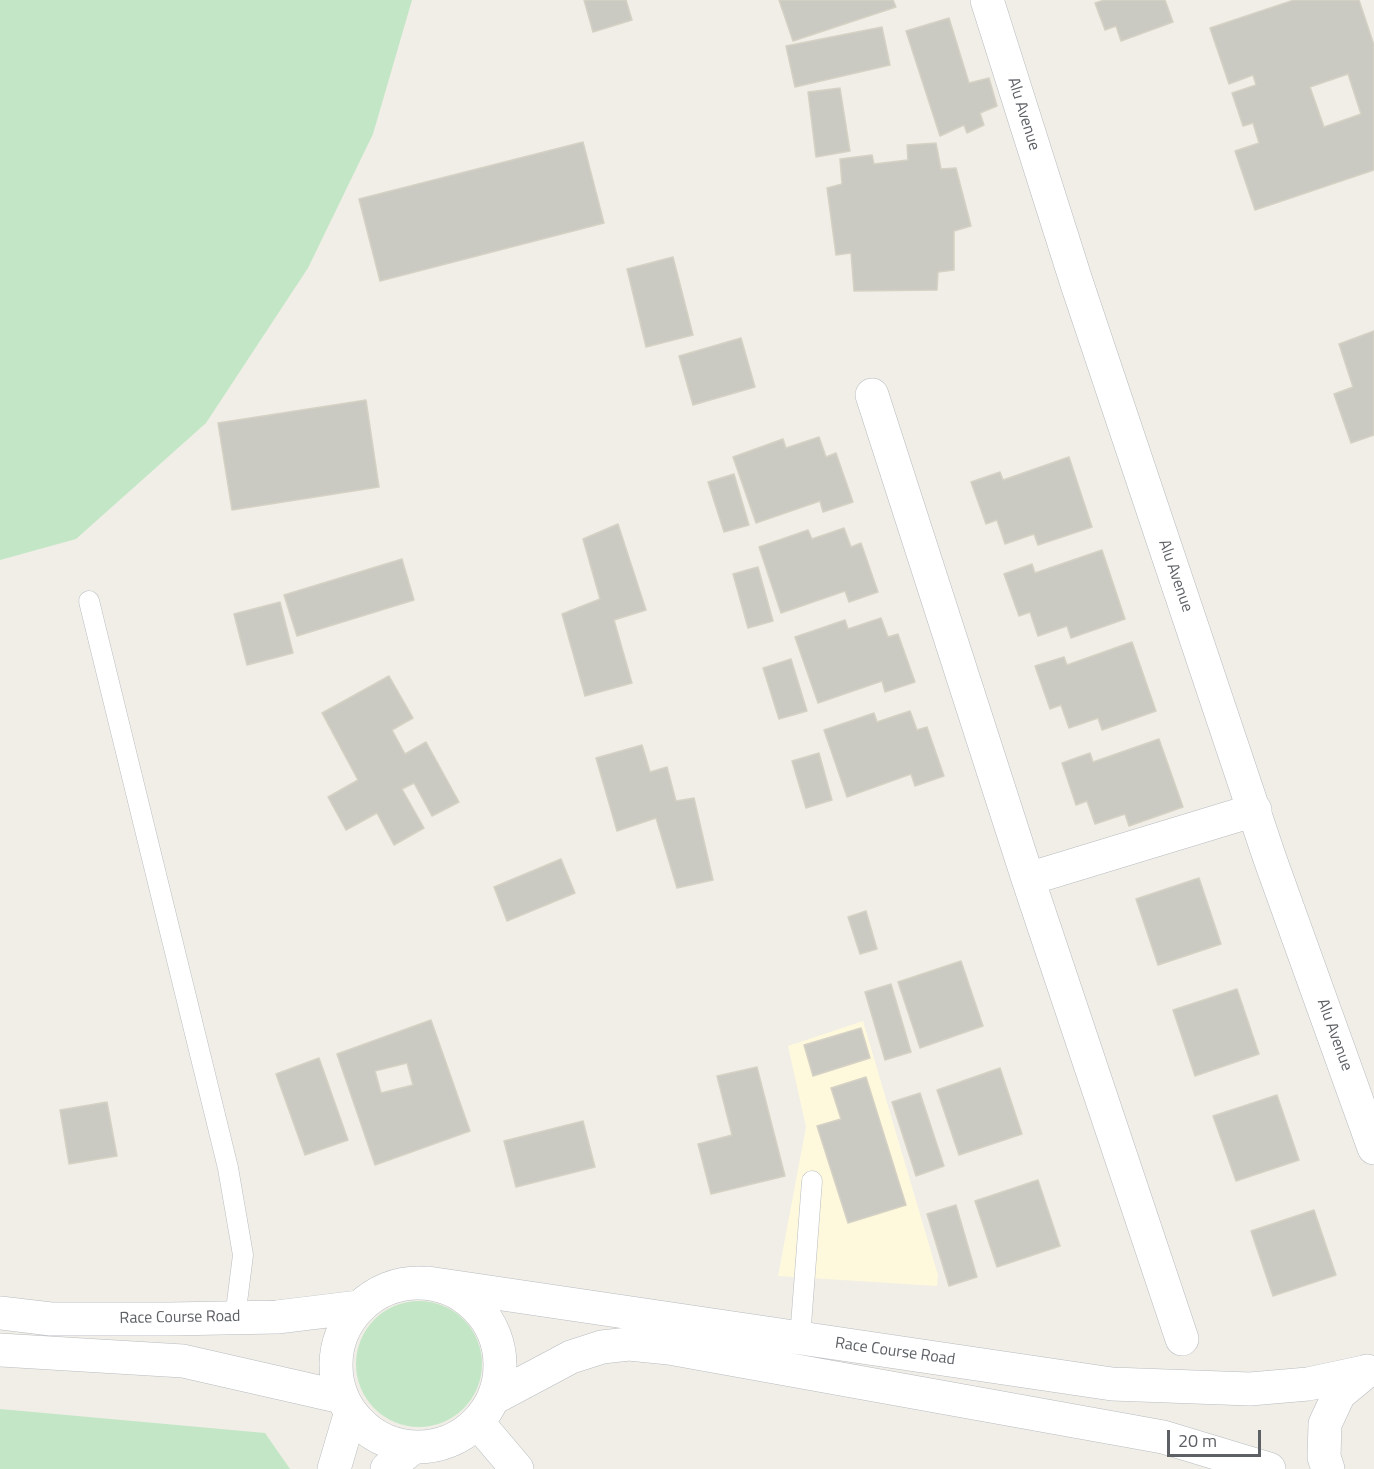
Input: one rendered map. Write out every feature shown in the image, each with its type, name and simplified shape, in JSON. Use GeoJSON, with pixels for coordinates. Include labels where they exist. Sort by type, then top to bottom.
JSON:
{"type":"FeatureCollection","features":[{"type":"Feature","properties":{"kind":"street","name":"Alu Avenue"},"geometry":{"type":"LineString","coordinates":[[987,0],[1077,284],[1255,810],[1374,1148]]}},
{"type":"Feature","properties":{"kind":"street"},"geometry":{"type":"LineString","coordinates":[[872,395],[1028,879],[1182,1339]]}},
{"type":"Feature","properties":{"kind":"street"},"geometry":{"type":"LineString","coordinates":[[1028,879],[1255,810]]}},
{"type":"Feature","properties":{"kind":"street"},"geometry":{"type":"LineString","coordinates":[[0,1350],[183,1361],[345,1406],[399,1459],[460,1436],[486,1411],[501,1369],[496,1338],[481,1311],[457,1292],[428,1282],[403,1283],[379,1292],[359,1307],[343,1330],[336,1358],[345,1406],[334,1469]]}},
{"type":"Feature","properties":{"kind":"street","name":"Race Course Road"},"geometry":{"type":"LineString","coordinates":[[428,1282],[1112,1384],[1250,1389],[1308,1384],[1369,1370]]}},
{"type":"Feature","properties":{"kind":"street","name":"Race Course Road"},"geometry":{"type":"LineString","coordinates":[[0,1313],[51,1319],[277,1317],[359,1307]]}},
{"type":"Feature","properties":{"kind":"street","name":"Race Course Road"},"geometry":{"type":"LineString","coordinates":[[486,1411],[571,1357],[602,1347],[629,1344],[669,1348],[1164,1437],[1269,1469]]}},
{"type":"Feature","properties":{"kind":"street"},"geometry":{"type":"LineString","coordinates":[[1328,1469],[1324,1456],[1325,1424],[1339,1394],[1369,1370]]}},
{"type":"Feature","properties":{"kind":"street"},"geometry":{"type":"LineString","coordinates":[[486,1411],[517,1469]]}},
{"type":"Feature","properties":{"kind":"lane"},"geometry":{"type":"LineString","coordinates":[[89,601],[228,1168],[243,1255],[235,1317]]}},
{"type":"Feature","properties":{"kind":"lane"},"geometry":{"type":"LineString","coordinates":[[800,1338],[813,1181]]}},
{"type":"Feature","properties":{"kind":"shaded area"},"geometry":{"type":"Polygon","coordinates":[[[863,1021],[938,1275],[937,1286],[778,1276],[806,1127],[788,1046],[863,1021]]]}},
{"type":"Feature","properties":{"kind":"green space"},"geometry":{"type":"Polygon","coordinates":[[[0,0],[412,0],[373,134],[308,268],[206,423],[76,539],[0,560],[0,0]]]}},
{"type":"Feature","properties":{"kind":"green space"},"geometry":{"type":"Polygon","coordinates":[[[419,1301],[443,1306],[464,1319],[477,1340],[482,1364],[477,1388],[464,1409],[443,1422],[419,1427],[395,1422],[374,1409],[361,1388],[356,1364],[361,1340],[374,1319],[395,1306],[419,1301]]]}},
{"type":"Feature","properties":{"kind":"green space"},"geometry":{"type":"Polygon","coordinates":[[[0,1409],[265,1433],[290,1469],[0,1469],[0,1409]]]}},
{"type":"Feature","properties":{"kind":"building"},"geometry":{"type":"Polygon","coordinates":[[[584,0],[626,0],[632,20],[593,32],[584,0]]]}},
{"type":"Feature","properties":{"kind":"building"},"geometry":{"type":"Polygon","coordinates":[[[779,0],[893,0],[896,7],[793,41],[779,0]]]}},
{"type":"Feature","properties":{"kind":"building"},"geometry":{"type":"Polygon","coordinates":[[[1104,0],[1165,0],[1173,22],[1121,41],[1116,26],[1105,30],[1095,3],[1104,0]]]}},
{"type":"Feature","properties":{"kind":"building"},"geometry":{"type":"Polygon","coordinates":[[[1294,0],[1359,0],[1374,45],[1374,170],[1255,210],[1235,151],[1259,143],[1253,123],[1243,126],[1232,93],[1256,85],[1253,75],[1229,84],[1210,28],[1294,0]],[[1348,74],[1310,87],[1324,127],[1361,114],[1348,74]]]}},
{"type":"Feature","properties":{"kind":"building"},"geometry":{"type":"Polygon","coordinates":[[[949,18],[969,83],[989,78],[997,106],[980,113],[984,125],[967,133],[964,125],[940,136],[906,31],[949,18]]]}},
{"type":"Feature","properties":{"kind":"building"},"geometry":{"type":"Polygon","coordinates":[[[882,27],[890,65],[795,87],[786,46],[882,27]]]}},
{"type":"Feature","properties":{"kind":"building"},"geometry":{"type":"Polygon","coordinates":[[[840,88],[850,151],[816,157],[808,92],[840,88]]]}},
{"type":"Feature","properties":{"kind":"building"},"geometry":{"type":"Polygon","coordinates":[[[583,142],[604,223],[380,281],[359,199],[583,142]]]}},
{"type":"Feature","properties":{"kind":"building"},"geometry":{"type":"Polygon","coordinates":[[[936,143],[941,169],[956,168],[971,226],[954,231],[954,270],[938,272],[937,290],[854,291],[851,253],[836,255],[827,188],[842,184],[840,159],[872,155],[874,164],[908,160],[907,145],[936,143]]]}},
{"type":"Feature","properties":{"kind":"building"},"geometry":{"type":"Polygon","coordinates":[[[673,257],[693,335],[646,347],[627,269],[673,257]]]}},
{"type":"Feature","properties":{"kind":"building"},"geometry":{"type":"Polygon","coordinates":[[[1374,331],[1374,435],[1351,443],[1334,394],[1353,387],[1339,344],[1374,331]]]}},
{"type":"Feature","properties":{"kind":"building"},"geometry":{"type":"Polygon","coordinates":[[[741,338],[755,387],[693,405],[679,356],[741,338]]]}},
{"type":"Feature","properties":{"kind":"building"},"geometry":{"type":"Polygon","coordinates":[[[366,400],[379,487],[232,510],[218,423],[366,400]]]}},
{"type":"Feature","properties":{"kind":"building"},"geometry":{"type":"Polygon","coordinates":[[[819,437],[826,457],[836,453],[853,502],[823,512],[820,501],[756,523],[733,457],[783,439],[786,448],[819,437]]]}},
{"type":"Feature","properties":{"kind":"building"},"geometry":{"type":"Polygon","coordinates":[[[1069,457],[1092,527],[1038,545],[1034,534],[1005,544],[997,520],[986,524],[971,482],[1000,472],[1003,480],[1069,457]]]}},
{"type":"Feature","properties":{"kind":"building"},"geometry":{"type":"Polygon","coordinates":[[[734,474],[749,525],[724,532],[708,482],[734,474]]]}},
{"type":"Feature","properties":{"kind":"building"},"geometry":{"type":"Polygon","coordinates":[[[618,524],[646,610],[614,620],[632,683],[585,696],[562,614],[600,599],[583,539],[618,524]]]}},
{"type":"Feature","properties":{"kind":"building"},"geometry":{"type":"Polygon","coordinates":[[[844,528],[851,547],[861,543],[878,592],[849,602],[845,591],[781,613],[759,547],[808,530],[812,539],[844,528]]]}},
{"type":"Feature","properties":{"kind":"building"},"geometry":{"type":"Polygon","coordinates":[[[1102,550],[1125,619],[1071,638],[1067,626],[1038,636],[1030,612],[1019,616],[1004,574],[1032,564],[1035,573],[1102,550]]]}},
{"type":"Feature","properties":{"kind":"building"},"geometry":{"type":"Polygon","coordinates":[[[402,559],[414,600],[297,636],[284,595],[402,559]]]}},
{"type":"Feature","properties":{"kind":"building"},"geometry":{"type":"Polygon","coordinates":[[[758,567],[773,621],[748,628],[733,574],[758,567]]]}},
{"type":"Feature","properties":{"kind":"building"},"geometry":{"type":"Polygon","coordinates":[[[280,602],[293,653],[247,665],[234,614],[280,602]]]}},
{"type":"Feature","properties":{"kind":"building"},"geometry":{"type":"Polygon","coordinates":[[[881,618],[888,637],[898,634],[915,682],[885,692],[882,681],[818,703],[795,637],[845,620],[848,629],[881,618]]]}},
{"type":"Feature","properties":{"kind":"building"},"geometry":{"type":"Polygon","coordinates":[[[1132,642],[1156,711],[1102,730],[1098,718],[1069,728],[1061,705],[1050,709],[1035,666],[1064,657],[1067,665],[1132,642]]]}},
{"type":"Feature","properties":{"kind":"building"},"geometry":{"type":"Polygon","coordinates":[[[791,659],[807,711],[779,719],[763,668],[791,659]]]}},
{"type":"Feature","properties":{"kind":"building"},"geometry":{"type":"Polygon","coordinates":[[[389,676],[413,718],[392,730],[405,754],[426,742],[459,802],[432,816],[414,783],[402,789],[424,828],[394,845],[377,813],[346,830],[328,797],[358,780],[322,713],[389,676]]]}},
{"type":"Feature","properties":{"kind":"building"},"geometry":{"type":"Polygon","coordinates":[[[910,711],[917,730],[927,727],[944,776],[915,786],[911,774],[847,797],[824,730],[874,713],[877,722],[910,711]]]}},
{"type":"Feature","properties":{"kind":"building"},"geometry":{"type":"Polygon","coordinates":[[[1159,739],[1183,807],[1129,826],[1125,814],[1095,824],[1087,801],[1076,805],[1062,763],[1090,753],[1093,762],[1159,739]]]}},
{"type":"Feature","properties":{"kind":"building"},"geometry":{"type":"Polygon","coordinates":[[[642,745],[650,772],[667,767],[676,801],[694,798],[713,880],[677,888],[656,818],[617,831],[596,758],[642,745]]]}},
{"type":"Feature","properties":{"kind":"building"},"geometry":{"type":"Polygon","coordinates":[[[819,753],[832,800],[806,808],[792,761],[819,753]]]}},
{"type":"Feature","properties":{"kind":"building"},"geometry":{"type":"Polygon","coordinates":[[[561,859],[575,893],[507,921],[494,887],[561,859]]]}},
{"type":"Feature","properties":{"kind":"building"},"geometry":{"type":"Polygon","coordinates":[[[1199,878],[1221,944],[1158,965],[1136,899],[1199,878]]]}},
{"type":"Feature","properties":{"kind":"building"},"geometry":{"type":"Polygon","coordinates":[[[866,911],[877,949],[860,954],[848,917],[866,911]]]}},
{"type":"Feature","properties":{"kind":"building"},"geometry":{"type":"Polygon","coordinates":[[[961,961],[983,1026],[920,1048],[898,982],[961,961]]]}},
{"type":"Feature","properties":{"kind":"building"},"geometry":{"type":"Polygon","coordinates":[[[891,984],[911,1052],[885,1060],[865,992],[891,984]]]}},
{"type":"Feature","properties":{"kind":"building"},"geometry":{"type":"Polygon","coordinates":[[[1237,989],[1259,1054],[1195,1076],[1173,1010],[1237,989]]]}},
{"type":"Feature","properties":{"kind":"building"},"geometry":{"type":"Polygon","coordinates":[[[431,1020],[470,1131],[375,1165],[337,1054],[431,1020]],[[407,1063],[375,1071],[381,1093],[413,1085],[407,1063]]]}},
{"type":"Feature","properties":{"kind":"building"},"geometry":{"type":"Polygon","coordinates":[[[861,1028],[870,1058],[813,1076],[804,1045],[861,1028]]]}},
{"type":"Feature","properties":{"kind":"building"},"geometry":{"type":"Polygon","coordinates":[[[319,1058],[348,1140],[305,1155],[276,1074],[319,1058]]]}},
{"type":"Feature","properties":{"kind":"building"},"geometry":{"type":"Polygon","coordinates":[[[757,1067],[785,1176],[711,1194],[698,1144],[732,1135],[717,1076],[757,1067]]]}},
{"type":"Feature","properties":{"kind":"building"},"geometry":{"type":"Polygon","coordinates":[[[1000,1068],[1022,1134],[959,1155],[937,1090],[1000,1068]]]}},
{"type":"Feature","properties":{"kind":"building"},"geometry":{"type":"Polygon","coordinates":[[[866,1077],[906,1205],[848,1223],[817,1126],[841,1119],[831,1088],[866,1077]]]}},
{"type":"Feature","properties":{"kind":"building"},"geometry":{"type":"Polygon","coordinates":[[[920,1093],[944,1166],[916,1176],[892,1102],[920,1093]]]}},
{"type":"Feature","properties":{"kind":"building"},"geometry":{"type":"Polygon","coordinates":[[[1277,1095],[1299,1160],[1236,1181],[1213,1116],[1277,1095]]]}},
{"type":"Feature","properties":{"kind":"building"},"geometry":{"type":"Polygon","coordinates":[[[107,1102],[117,1156],[69,1164],[60,1110],[107,1102]]]}},
{"type":"Feature","properties":{"kind":"building"},"geometry":{"type":"Polygon","coordinates":[[[583,1121],[595,1167],[516,1187],[504,1141],[583,1121]]]}},
{"type":"Feature","properties":{"kind":"building"},"geometry":{"type":"Polygon","coordinates":[[[1038,1180],[1060,1246],[997,1267],[975,1201],[1038,1180]]]}},
{"type":"Feature","properties":{"kind":"building"},"geometry":{"type":"Polygon","coordinates":[[[956,1205],[977,1277],[949,1286],[927,1214],[956,1205]]]}},
{"type":"Feature","properties":{"kind":"building"},"geometry":{"type":"Polygon","coordinates":[[[1314,1210],[1336,1275],[1273,1296],[1251,1231],[1314,1210]]]}}]}
